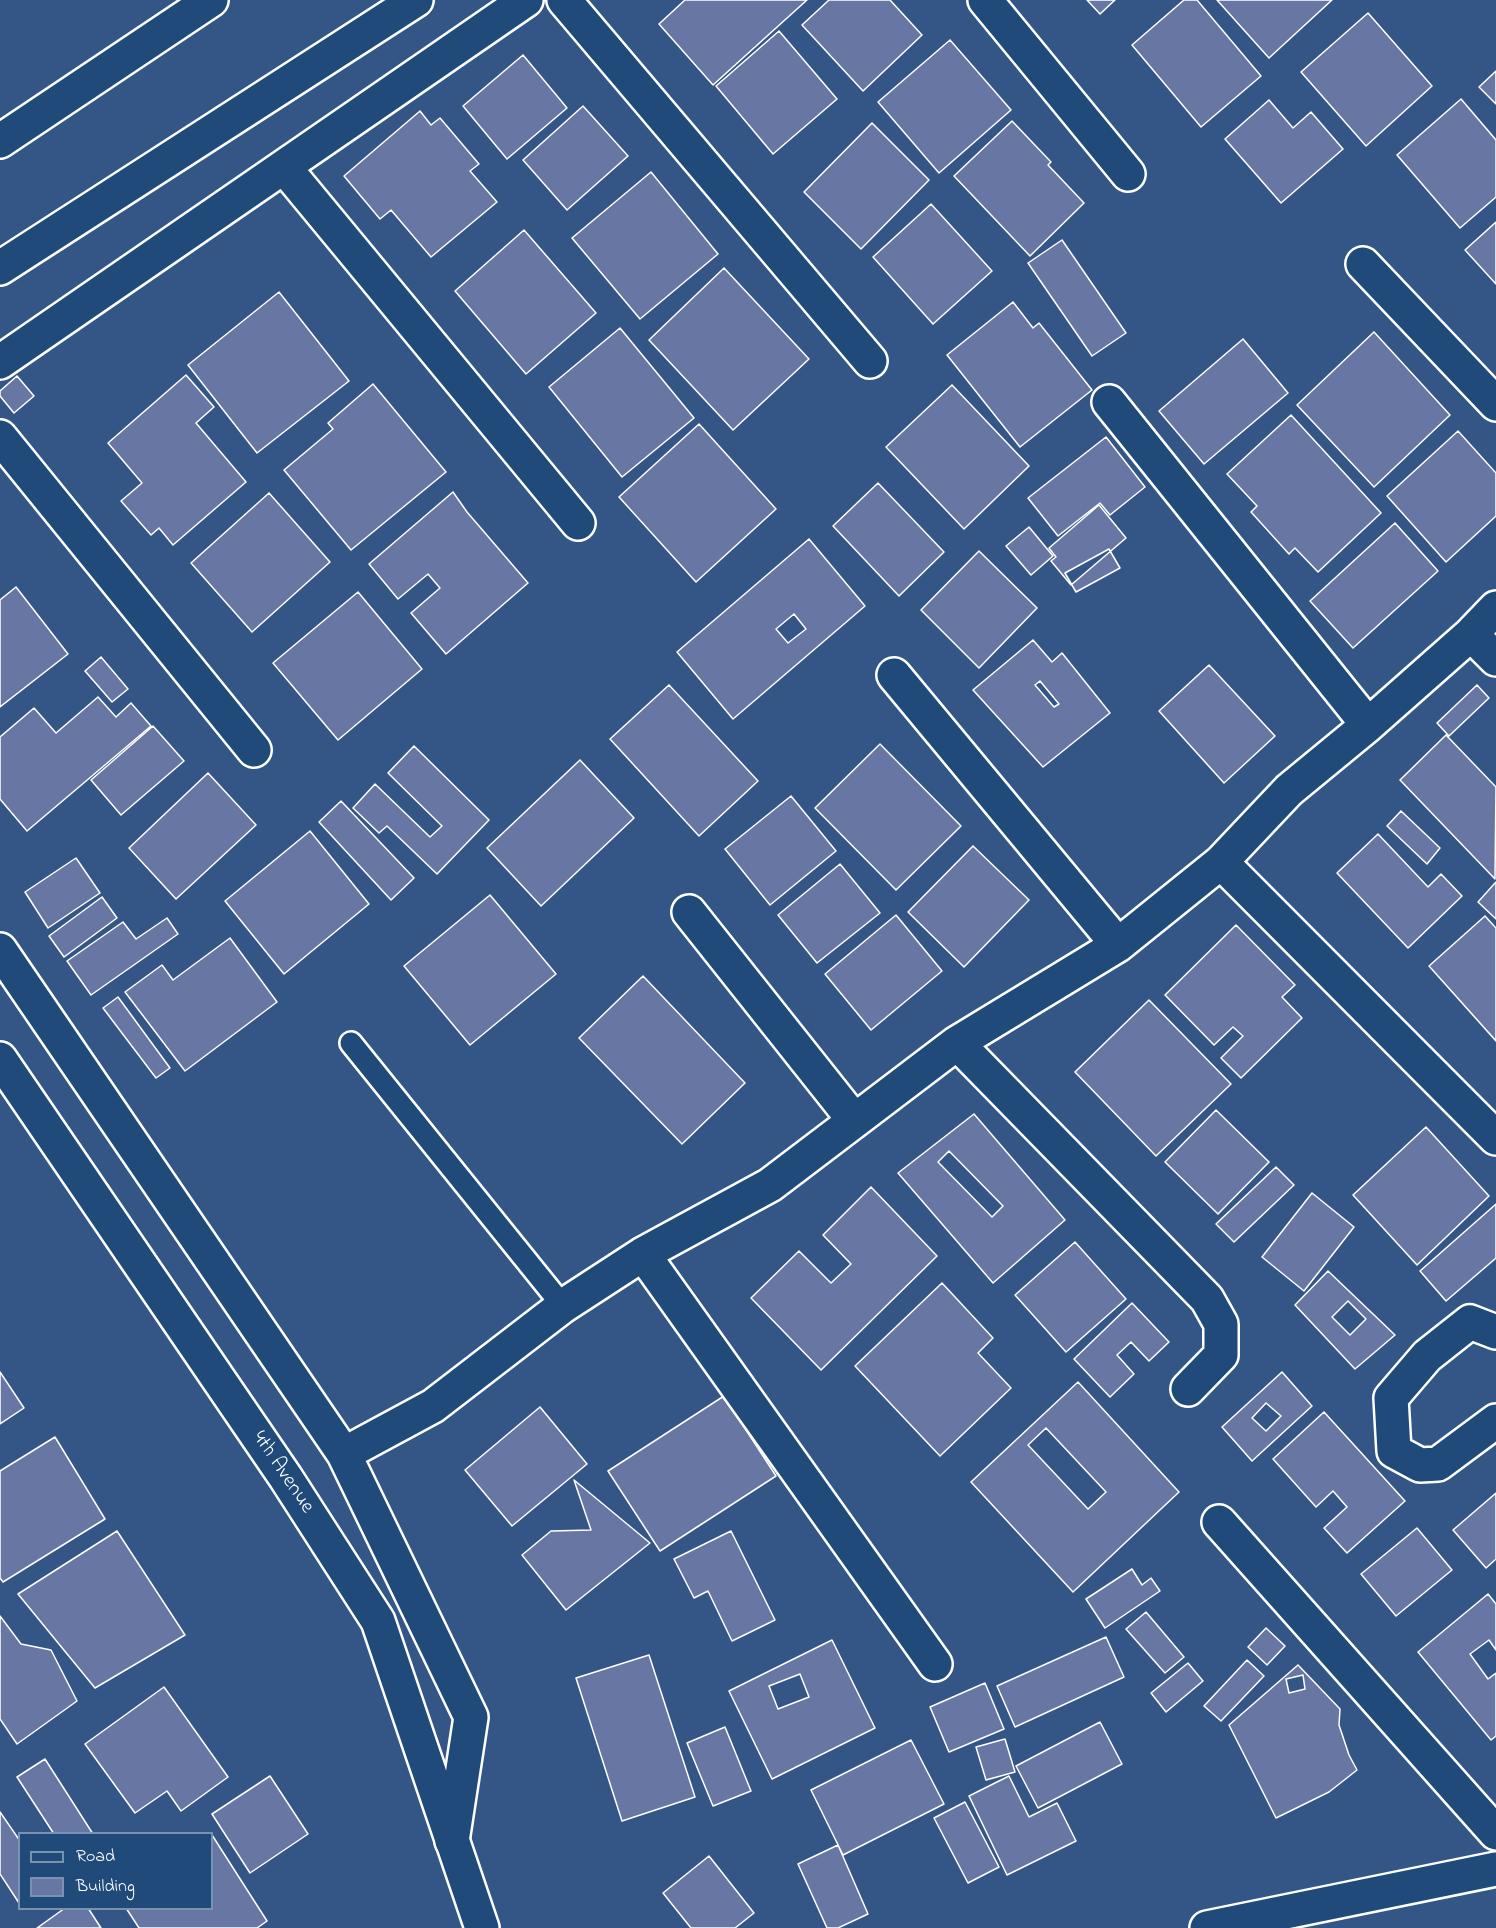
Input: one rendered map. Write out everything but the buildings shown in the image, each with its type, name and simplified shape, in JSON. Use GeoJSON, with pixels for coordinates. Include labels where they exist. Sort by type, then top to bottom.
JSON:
{"type":"FeatureCollection","features":[{"type":"Feature","properties":{"kind":"street"},"geometry":{"type":"LineString","coordinates":[[0,141],[211,0]]}},
{"type":"Feature","properties":{"kind":"street"},"geometry":{"type":"LineString","coordinates":[[0,268],[416,0]]}},
{"type":"Feature","properties":{"kind":"street"},"geometry":{"type":"LineString","coordinates":[[0,362],[526,0]]}},
{"type":"Feature","properties":{"kind":"street"},"geometry":{"type":"LineString","coordinates":[[564,0],[870,361]]}},
{"type":"Feature","properties":{"kind":"street"},"geometry":{"type":"LineString","coordinates":[[985,0],[1128,174]]}},
{"type":"Feature","properties":{"kind":"street"},"geometry":{"type":"LineString","coordinates":[[284,167],[578,523]]}},
{"type":"Feature","properties":{"kind":"street"},"geometry":{"type":"LineString","coordinates":[[1363,264],[1496,404]]}},
{"type":"Feature","properties":{"kind":"street"},"geometry":{"type":"LineString","coordinates":[[1109,402],[1368,725]]}},
{"type":"Feature","properties":{"kind":"street"},"geometry":{"type":"LineString","coordinates":[[0,437],[254,750]]}},
{"type":"Feature","properties":{"kind":"street"},"geometry":{"type":"LineString","coordinates":[[344,1455],[433,1406],[563,1306],[643,1254],[770,1185],[957,1043],[1118,945],[1221,862],[1289,790],[1368,725],[1471,634],[1496,608]]}},
{"type":"Feature","properties":{"kind":"street"},"geometry":{"type":"LineString","coordinates":[[1471,634],[1496,659]]}},
{"type":"Feature","properties":{"kind":"street"},"geometry":{"type":"LineString","coordinates":[[894,675],[1118,945]]}},
{"type":"Feature","properties":{"kind":"street"},"geometry":{"type":"LineString","coordinates":[[1221,862],[1496,1138]]}},
{"type":"Feature","properties":{"kind":"street"},"geometry":{"type":"LineString","coordinates":[[689,912],[854,1120]]}},
{"type":"Feature","properties":{"kind":"street"},"geometry":{"type":"LineString","coordinates":[[0,950],[344,1455],[471,1717],[452,1841]]}},
{"type":"Feature","properties":{"kind":"street"},"geometry":{"type":"LineString","coordinates":[[957,1043],[1206,1299],[1221,1324],[1221,1355],[1188,1389]]}},
{"type":"Feature","properties":{"kind":"street","name":"4th Avenue"},"geometry":{"type":"LineString","coordinates":[[0,1059],[286,1478],[378,1621],[482,1928]]}},
{"type":"Feature","properties":{"kind":"street"},"geometry":{"type":"LineString","coordinates":[[643,1254],[935,1664]]}},
{"type":"Feature","properties":{"kind":"street"},"geometry":{"type":"LineString","coordinates":[[1496,1332],[1470,1322],[1427,1356],[1391,1398],[1394,1451],[1420,1465],[1438,1464],[1496,1422]]}},
{"type":"Feature","properties":{"kind":"street"},"geometry":{"type":"LineString","coordinates":[[1219,1522],[1496,1833]]}},
{"type":"Feature","properties":{"kind":"street"},"geometry":{"type":"LineString","coordinates":[[1208,1928],[1496,1869]]}},
{"type":"Feature","properties":{"kind":"lane"},"geometry":{"type":"LineString","coordinates":[[351,1043],[563,1306]]}}]}
